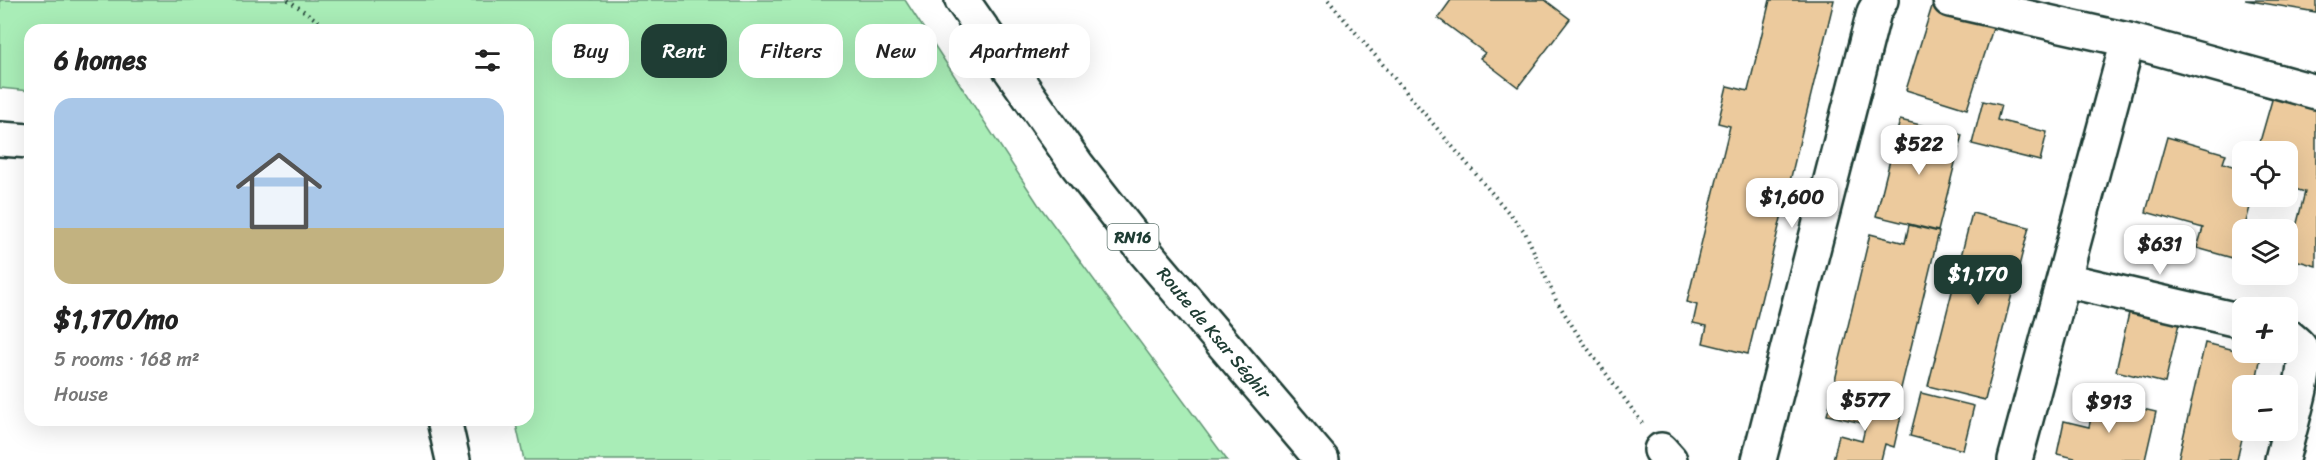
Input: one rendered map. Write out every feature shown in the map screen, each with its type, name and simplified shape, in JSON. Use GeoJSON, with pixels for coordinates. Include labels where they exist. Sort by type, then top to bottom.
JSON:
{"type":"FeatureCollection","features":[{"type":"Feature","properties":{"kind":"street","name":"Route de Ksar Séghir"},"geometry":{"type":"LineString","coordinates":[[962,0],[1077,165],[1146,253],[1322,460]]}},
{"type":"Feature","properties":{"kind":"street"},"geometry":{"type":"LineString","coordinates":[[1759,460],[1874,12],[1881,0]]}},
{"type":"Feature","properties":{"kind":"street"},"geometry":{"type":"LineString","coordinates":[[1950,0],[2128,40],[2316,92]]}},
{"type":"Feature","properties":{"kind":"street"},"geometry":{"type":"LineString","coordinates":[[2015,460],[2128,40]]}},
{"type":"Feature","properties":{"kind":"street"},"geometry":{"type":"LineString","coordinates":[[0,139],[24,141]]}},
{"type":"Feature","properties":{"kind":"street"},"geometry":{"type":"LineString","coordinates":[[2065,279],[2232,319]]}},
{"type":"Feature","properties":{"kind":"street"},"geometry":{"type":"LineString","coordinates":[[2282,460],[2301,382],[2304,358],[2298,345]]}},
{"type":"Feature","properties":{"kind":"street"},"geometry":{"type":"LineString","coordinates":[[445,426],[453,460]]}},
{"type":"Feature","properties":{"kind":"path"},"geometry":{"type":"LineString","coordinates":[[288,0],[322,24]]}},
{"type":"Feature","properties":{"kind":"path"},"geometry":{"type":"LineString","coordinates":[[1328,0],[1525,232],[1556,300],[1580,338],[1611,377],[1665,455]]}},
{"type":"Feature","properties":{"kind":"green space"},"geometry":{"type":"Polygon","coordinates":[[[0,0],[905,0],[921,24],[855,24],[855,78],[937,78],[937,49],[949,67],[949,78],[956,78],[1038,204],[1227,460],[524,460],[516,426],[534,426],[534,24],[24,24],[24,90],[0,88],[0,0]]]}},
{"type":"Feature","properties":{"kind":"building"},"geometry":{"type":"Polygon","coordinates":[[[1451,0],[1545,0],[1570,19],[1518,87],[1480,58],[1485,53],[1438,18],[1451,0]]]}},
{"type":"Feature","properties":{"kind":"building"},"geometry":{"type":"Polygon","coordinates":[[[1770,0],[1834,0],[1748,354],[1703,343],[1707,326],[1693,323],[1697,305],[1687,302],[1730,126],[1718,123],[1727,86],[1748,91],[1770,0]]]}},
{"type":"Feature","properties":{"kind":"building"},"geometry":{"type":"Polygon","coordinates":[[[1934,0],[1996,19],[1967,109],[1906,90],[1934,0]]]}},
{"type":"Feature","properties":{"kind":"building"},"geometry":{"type":"Polygon","coordinates":[[[2245,0],[2316,0],[2316,12],[2245,0]]]}},
{"type":"Feature","properties":{"kind":"building"},"geometry":{"type":"Polygon","coordinates":[[[2276,86],[2316,97],[2316,266],[2298,261],[2298,219],[2305,192],[2298,190],[2298,141],[2260,141],[2276,86]]]}},
{"type":"Feature","properties":{"kind":"building"},"geometry":{"type":"Polygon","coordinates":[[[1983,101],[2001,105],[1997,120],[2047,132],[2040,161],[1972,144],[1983,101]]]}},
{"type":"Feature","properties":{"kind":"building"},"geometry":{"type":"Polygon","coordinates":[[[1900,120],[1962,135],[1938,231],[1876,216],[1900,120]]]}},
{"type":"Feature","properties":{"kind":"building"},"geometry":{"type":"Polygon","coordinates":[[[2167,137],[2226,154],[2223,163],[2232,166],[2232,207],[2250,207],[2247,219],[2232,219],[2232,258],[2197,248],[2203,228],[2146,212],[2167,137]]]}},
{"type":"Feature","properties":{"kind":"building"},"geometry":{"type":"Polygon","coordinates":[[[1972,213],[2029,227],[1985,400],[1928,386],[1972,213]]]}},
{"type":"Feature","properties":{"kind":"building"},"geometry":{"type":"Polygon","coordinates":[[[1909,225],[1939,232],[1895,413],[1831,397],[1870,234],[1905,243],[1909,225]]]}},
{"type":"Feature","properties":{"kind":"building"},"geometry":{"type":"Polygon","coordinates":[[[2131,304],[2181,315],[2165,383],[2116,371],[2131,304]]]}},
{"type":"Feature","properties":{"kind":"building"},"geometry":{"type":"Polygon","coordinates":[[[2205,343],[2232,349],[2232,363],[2260,363],[2257,375],[2232,375],[2232,441],[2241,441],[2237,460],[2178,460],[2205,343]]]}},
{"type":"Feature","properties":{"kind":"building"},"geometry":{"type":"Polygon","coordinates":[[[1921,393],[1974,406],[1963,450],[1910,436],[1921,393]]]}},
{"type":"Feature","properties":{"kind":"building"},"geometry":{"type":"Polygon","coordinates":[[[2095,398],[2156,412],[2145,460],[2075,460],[2075,458],[2057,454],[2064,421],[2089,427],[2095,398]]]}},
{"type":"Feature","properties":{"kind":"building"},"geometry":{"type":"Polygon","coordinates":[[[1831,400],[1901,416],[1894,447],[1885,444],[1881,460],[1833,460],[1839,435],[1862,441],[1866,424],[1827,415],[1831,400]]]}}]}
